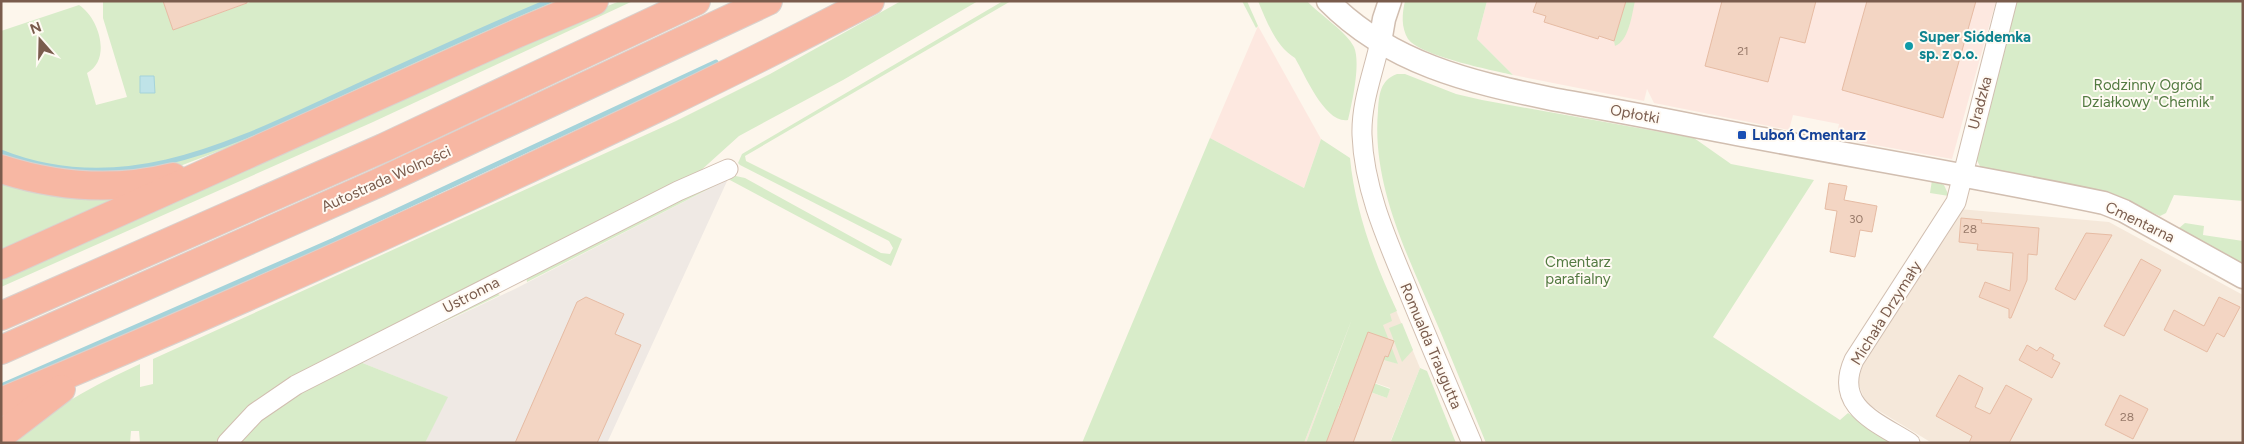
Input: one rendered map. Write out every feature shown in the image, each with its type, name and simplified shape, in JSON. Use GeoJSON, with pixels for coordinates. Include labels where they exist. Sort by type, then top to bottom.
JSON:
{"type":"FeatureCollection","features":[{"type":"Feature","properties":{"kind":"highway"},"geometry":{"type":"LineString","coordinates":[[1,265],[518,33],[594,1]]}},
{"type":"Feature","properties":{"kind":"highway","name":"Autostrada Wolności"},"geometry":{"type":"LineString","coordinates":[[1,316],[383,148],[696,1]]}},
{"type":"Feature","properties":{"kind":"highway","name":"Autostrada Wolności"},"geometry":{"type":"LineString","coordinates":[[1,350],[378,183],[768,1]]}},
{"type":"Feature","properties":{"kind":"highway"},"geometry":{"type":"LineString","coordinates":[[1,402],[106,359],[546,161],[671,102],[870,1]]}},
{"type":"Feature","properties":{"kind":"highway"},"geometry":{"type":"LineString","coordinates":[[1,169],[29,178],[72,185],[135,184],[187,174],[238,159]]}},
{"type":"Feature","properties":{"kind":"highway"},"geometry":{"type":"LineString","coordinates":[[1,435],[43,401],[106,359]]}},
{"type":"Feature","properties":{"kind":"street","name":"Opłotki"},"geometry":{"type":"LineString","coordinates":[[1328,1],[1355,25],[1380,42],[1422,65],[1458,78],[1503,89],[1964,182]]}},
{"type":"Feature","properties":{"kind":"street"},"geometry":{"type":"LineString","coordinates":[[1380,42],[1384,19],[1390,1]]}},
{"type":"Feature","properties":{"kind":"street","name":"Uradzka"},"geometry":{"type":"LineString","coordinates":[[1964,182],[2007,1]]}},
{"type":"Feature","properties":{"kind":"street","name":"Romualda Traugutta"},"geometry":{"type":"LineString","coordinates":[[1380,42],[1367,90],[1362,135],[1369,180],[1391,248],[1472,443]]}},
{"type":"Feature","properties":{"kind":"street","name":"Ustronna"},"geometry":{"type":"LineString","coordinates":[[227,443],[255,412],[296,385],[678,191],[728,169]]}},
{"type":"Feature","properties":{"kind":"street","name":"Cmentarna"},"geometry":{"type":"LineString","coordinates":[[1964,182],[2113,206],[2243,277]]}},
{"type":"Feature","properties":{"kind":"street","name":"Michała Drzymały"},"geometry":{"type":"LineString","coordinates":[[1910,443],[1858,409],[1849,391],[1848,380],[1854,360],[1953,207],[1964,182]]}},
{"type":"Feature","properties":{"kind":"shaded area"},"geometry":{"type":"Polygon","coordinates":[[[1487,1],[1996,1],[1952,159],[1836,138],[1839,124],[1793,115],[1789,130],[1654,103],[1647,89],[1644,101],[1513,75],[1477,39],[1487,1]]]}},
{"type":"Feature","properties":{"kind":"shaded area"},"geometry":{"type":"Polygon","coordinates":[[[1258,26],[1321,139],[1304,188],[1210,138],[1258,26]]]}},
{"type":"Feature","properties":{"kind":"shaded area"},"geometry":{"type":"Polygon","coordinates":[[[728,179],[607,443],[425,443],[447,397],[360,362],[515,289],[728,179]]]}},
{"type":"Feature","properties":{"kind":"shaded area"},"geometry":{"type":"Polygon","coordinates":[[[1959,209],[2109,222],[2243,295],[2243,443],[1932,443],[1866,403],[1856,378],[1857,373],[1959,209]]]}},
{"type":"Feature","properties":{"kind":"shaded area"},"geometry":{"type":"Polygon","coordinates":[[[1390,296],[1420,368],[1391,440],[1395,443],[1326,443],[1336,416],[1360,424],[1362,418],[1338,410],[1348,384],[1387,398],[1390,388],[1352,375],[1358,357],[1382,365],[1384,359],[1398,364],[1355,312],[1390,296]]]}},
{"type":"Feature","properties":{"kind":"shaded area"},"geometry":{"type":"Polygon","coordinates":[[[1355,312],[1306,443],[1304,443],[1355,312]]]}},
{"type":"Feature","properties":{"kind":"green space"},"geometry":{"type":"Polygon","coordinates":[[[103,1],[163,1],[173,30],[253,1],[562,1],[276,129],[180,166],[84,177],[1,159],[1,31],[79,5],[92,19],[100,39],[101,49],[99,58],[95,67],[87,73],[96,105],[127,97],[103,18],[103,1]]]}},
{"type":"Feature","properties":{"kind":"green space"},"geometry":{"type":"Polygon","coordinates":[[[620,1],[633,1],[373,122],[1,287],[1,273],[570,21],[620,1]]]}},
{"type":"Feature","properties":{"kind":"green space"},"geometry":{"type":"Polygon","coordinates":[[[901,1],[978,1],[843,80],[739,136],[698,173],[235,421],[215,443],[140,443],[139,431],[131,431],[130,443],[15,443],[58,408],[106,380],[140,364],[140,387],[153,384],[153,359],[676,121],[770,74],[901,1]]]}},
{"type":"Feature","properties":{"kind":"green space"},"geometry":{"type":"Polygon","coordinates":[[[1003,1],[1011,1],[745,156],[746,161],[902,239],[891,266],[728,179],[527,282],[526,275],[731,175],[745,178],[881,253],[890,254],[893,248],[889,241],[740,165],[738,163],[742,154],[1003,1]]]}},
{"type":"Feature","properties":{"kind":"green space"},"geometry":{"type":"Polygon","coordinates":[[[1242,1],[1247,1],[1258,26],[1256,28],[1242,1]]]}},
{"type":"Feature","properties":{"kind":"green space"},"geometry":{"type":"Polygon","coordinates":[[[1258,1],[1307,1],[1351,41],[1357,63],[1348,120],[1340,119],[1324,107],[1295,58],[1277,40],[1258,1]]]}},
{"type":"Feature","properties":{"kind":"green space"},"geometry":{"type":"Polygon","coordinates":[[[1405,1],[1487,1],[1477,39],[1513,75],[1441,57],[1415,45],[1408,39],[1404,30],[1405,1]]]}},
{"type":"Feature","properties":{"kind":"green space"},"geometry":{"type":"Polygon","coordinates":[[[1626,1],[1635,1],[1631,20],[1624,39],[1615,46],[1614,41],[1626,1]]]}},
{"type":"Feature","properties":{"kind":"green space","name":"Rodzinny Ogród Działkowy \"Chemik\""},"geometry":{"type":"Polygon","coordinates":[[[2017,1],[2243,1],[2243,201],[2174,195],[2166,213],[2160,216],[2109,193],[1981,168],[1975,157],[2017,1]]]}},
{"type":"Feature","properties":{"kind":"green space","name":"Cmentarz parafialny"},"geometry":{"type":"Polygon","coordinates":[[[1397,74],[1405,74],[1456,94],[1482,100],[1694,138],[1731,164],[1814,180],[1713,337],[1840,420],[1848,413],[1893,443],[1486,443],[1406,253],[1387,197],[1381,169],[1378,140],[1378,105],[1384,84],[1397,74]]]}},
{"type":"Feature","properties":{"kind":"green space"},"geometry":{"type":"Polygon","coordinates":[[[1210,138],[1304,188],[1321,139],[1350,158],[1356,198],[1367,237],[1397,311],[1390,314],[1392,321],[1383,325],[1398,364],[1384,360],[1382,365],[1358,357],[1352,375],[1390,389],[1387,398],[1348,384],[1338,409],[1362,418],[1360,425],[1336,416],[1326,443],[1306,443],[1352,319],[1304,443],[1082,443],[1210,138]]]}},
{"type":"Feature","properties":{"kind":"green space"},"geometry":{"type":"Polygon","coordinates":[[[1,177],[139,192],[1,257],[1,177]]]}},
{"type":"Feature","properties":{"kind":"green space"},"geometry":{"type":"Polygon","coordinates":[[[1932,180],[1944,185],[1949,196],[1930,193],[1932,180]]]}},
{"type":"Feature","properties":{"kind":"green space"},"geometry":{"type":"Polygon","coordinates":[[[2185,223],[2204,226],[2203,235],[2243,241],[2243,264],[2178,229],[2185,223]]]}},
{"type":"Feature","properties":{"kind":"green space"},"geometry":{"type":"Polygon","coordinates":[[[494,292],[500,295],[360,362],[448,397],[425,443],[236,443],[279,404],[494,292]]]}},
{"type":"Feature","properties":{"kind":"green space"},"geometry":{"type":"Polygon","coordinates":[[[1402,323],[1413,350],[1402,362],[1389,328],[1402,323]]]}},
{"type":"Feature","properties":{"kind":"green space"},"geometry":{"type":"Polygon","coordinates":[[[1420,368],[1427,371],[1456,443],[1395,443],[1391,441],[1420,368]]]}},
{"type":"Feature","properties":{"kind":"water"},"geometry":{"type":"Polygon","coordinates":[[[140,76],[154,76],[155,93],[140,93],[140,76]]]}},
{"type":"Feature","properties":{"kind":"building"},"geometry":{"type":"Polygon","coordinates":[[[163,1],[247,1],[247,3],[173,30],[163,1]]]}},
{"type":"Feature","properties":{"kind":"building"},"geometry":{"type":"Polygon","coordinates":[[[1537,1],[1626,1],[1614,41],[1599,36],[1598,39],[1544,22],[1546,16],[1533,12],[1537,1]]]}},
{"type":"Feature","properties":{"kind":"building"},"geometry":{"type":"Polygon","coordinates":[[[1722,1],[1816,1],[1805,43],[1780,37],[1768,82],[1705,66],[1722,1]]]}},
{"type":"Feature","properties":{"kind":"building","name":"Super Siódemka sp. z o.o."},"geometry":{"type":"Polygon","coordinates":[[[1867,1],[1976,1],[1943,118],[1842,90],[1867,1]]]}},
{"type":"Feature","properties":{"kind":"building"},"geometry":{"type":"Polygon","coordinates":[[[1829,183],[1847,186],[1844,200],[1877,206],[1872,232],[1860,230],[1855,257],[1830,252],[1837,211],[1825,209],[1829,183]]]}},
{"type":"Feature","properties":{"kind":"building"},"geometry":{"type":"Polygon","coordinates":[[[1961,218],[1982,220],[1981,223],[2039,228],[2037,255],[2028,254],[2027,280],[2011,318],[2009,318],[2009,309],[1979,297],[1985,282],[2010,291],[2013,253],[1977,250],[1978,244],[1959,242],[1961,218]]]}},
{"type":"Feature","properties":{"kind":"building"},"geometry":{"type":"Polygon","coordinates":[[[2086,233],[2112,235],[2075,300],[2055,289],[2086,233]]]}},
{"type":"Feature","properties":{"kind":"building"},"geometry":{"type":"Polygon","coordinates":[[[2141,259],[2161,270],[2124,336],[2104,326],[2141,259]]]}},
{"type":"Feature","properties":{"kind":"building"},"geometry":{"type":"Polygon","coordinates":[[[586,297],[624,314],[615,334],[641,345],[597,443],[515,443],[577,302],[586,297]]]}},
{"type":"Feature","properties":{"kind":"building"},"geometry":{"type":"Polygon","coordinates":[[[2219,297],[2240,307],[2224,337],[2217,333],[2207,352],[2164,330],[2174,310],[2204,326],[2219,297]]]}},
{"type":"Feature","properties":{"kind":"building"},"geometry":{"type":"Polygon","coordinates":[[[1368,332],[1394,341],[1388,357],[1385,356],[1353,443],[1326,443],[1368,332]]]}},
{"type":"Feature","properties":{"kind":"building"},"geometry":{"type":"Polygon","coordinates":[[[2027,345],[2037,351],[2040,347],[2054,355],[2052,359],[2060,363],[2052,378],[2019,360],[2027,345]]]}},
{"type":"Feature","properties":{"kind":"building"},"geometry":{"type":"Polygon","coordinates":[[[1959,375],[1983,388],[1975,407],[1990,414],[2006,385],[2032,399],[2009,443],[1969,443],[1972,436],[1936,416],[1959,375]]]}},
{"type":"Feature","properties":{"kind":"building"},"geometry":{"type":"Polygon","coordinates":[[[2120,395],[2148,409],[2133,439],[2105,425],[2120,395]]]}},
{"type":"Feature","properties":{"kind":"waterway"},"geometry":{"type":"LineString","coordinates":[[1,152],[47,166],[93,170],[137,167],[181,158],[224,145],[267,127],[549,1]]}},
{"type":"Feature","properties":{"kind":"waterway"},"geometry":{"type":"LineString","coordinates":[[1,386],[334,240],[716,62]]}},
{"type":"Feature","properties":{"kind":"place","name":"Super Siódemka sp. z o.o."},"geometry":{"type":"Point","coordinates":[1909,46]}},
{"type":"Feature","properties":{"kind":"place","name":"Luboń Cmentarz"},"geometry":{"type":"Point","coordinates":[1742,135]}}]}
